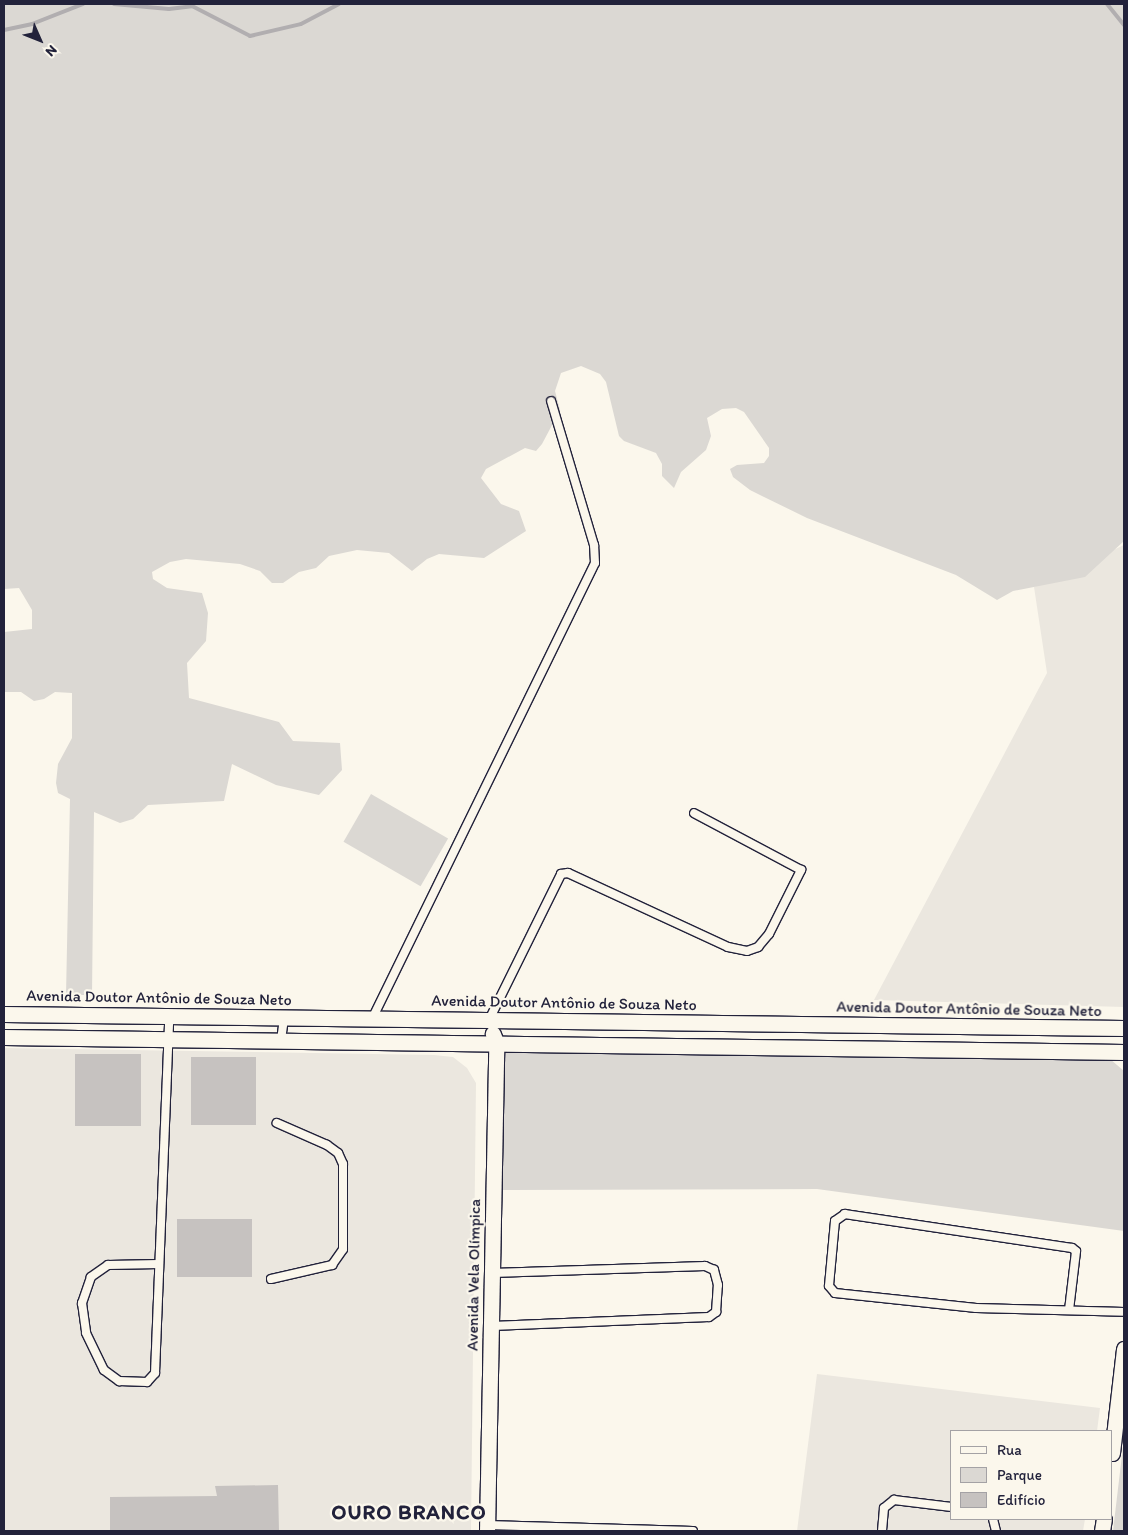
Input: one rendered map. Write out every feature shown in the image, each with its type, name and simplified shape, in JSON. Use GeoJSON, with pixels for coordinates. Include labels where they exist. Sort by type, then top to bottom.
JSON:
{"type":"FeatureCollection","features":[{"type":"Feature","properties":{"kind":"street","name":"Avenida Doutor Antônio de Souza Neto"},"geometry":{"type":"LineString","coordinates":[[4,1014],[284,1018],[373,1017],[489,1021],[1124,1028]]}},
{"type":"Feature","properties":{"kind":"street","name":"Avenida Vela Olímpica"},"geometry":{"type":"LineString","coordinates":[[487,1528],[496,1042],[489,1021]]}},
{"type":"Feature","properties":{"kind":"street"},"geometry":{"type":"LineString","coordinates":[[990,1026],[990,1048]]}},
{"type":"Feature","properties":{"kind":"street"},"geometry":{"type":"LineString","coordinates":[[4,1037],[990,1048],[1124,1052]]}},
{"type":"Feature","properties":{"kind":"street"},"geometry":{"type":"LineString","coordinates":[[1113,1444],[1124,1349]]}},
{"type":"Feature","properties":{"kind":"lane"},"geometry":{"type":"LineString","coordinates":[[373,1017],[595,563],[594,545],[551,401]]}},
{"type":"Feature","properties":{"kind":"lane"},"geometry":{"type":"LineString","coordinates":[[489,1021],[561,874],[568,873],[728,947],[747,951],[758,947],[769,934],[801,870],[694,813]]}},
{"type":"Feature","properties":{"kind":"lane"},"geometry":{"type":"LineString","coordinates":[[159,1264],[108,1264],[91,1278],[85,1294],[82,1303],[86,1333],[104,1370],[119,1381],[147,1382],[155,1373],[169,1017]]}},
{"type":"Feature","properties":{"kind":"lane"},"geometry":{"type":"LineString","coordinates":[[281,1040],[284,1018]]}},
{"type":"Feature","properties":{"kind":"lane"},"geometry":{"type":"LineString","coordinates":[[271,1279],[332,1265],[343,1249],[343,1164],[338,1153],[327,1145],[277,1122]]}},
{"type":"Feature","properties":{"kind":"lane"},"geometry":{"type":"LineString","coordinates":[[1069,1310],[1076,1251],[1072,1248],[845,1214],[835,1221],[829,1286],[836,1293],[976,1308],[1124,1312]]}},
{"type":"Feature","properties":{"kind":"lane"},"geometry":{"type":"LineString","coordinates":[[492,1273],[705,1266],[714,1270],[718,1285],[716,1312],[710,1317],[492,1326]]}},
{"type":"Feature","properties":{"kind":"lane"},"geometry":{"type":"LineString","coordinates":[[882,1531],[884,1508],[894,1500],[950,1507]]}},
{"type":"Feature","properties":{"kind":"lane"},"geometry":{"type":"LineString","coordinates":[[487,1528],[693,1531]]}},
{"type":"Feature","properties":{"kind":"shaded area"},"geometry":{"type":"Polygon","coordinates":[[[1124,545],[1124,1007],[874,1000],[1047,673],[1034,587],[1124,545]]]}},
{"type":"Feature","properties":{"kind":"shaded area"},"geometry":{"type":"Polygon","coordinates":[[[4,1048],[434,1055],[453,1057],[467,1068],[476,1083],[471,1531],[4,1531],[4,1048]]]}},
{"type":"Feature","properties":{"kind":"shaded area"},"geometry":{"type":"Polygon","coordinates":[[[817,1374],[1100,1408],[1097,1430],[950,1430],[950,1520],[1085,1520],[1083,1531],[797,1531],[817,1374]]]}},
{"type":"Feature","properties":{"kind":"green space"},"geometry":{"type":"Polygon","coordinates":[[[4,4],[1124,4],[1124,541],[1085,577],[1013,591],[997,600],[956,575],[807,518],[750,490],[733,477],[730,469],[737,465],[764,463],[769,456],[769,448],[744,412],[736,408],[722,409],[707,418],[711,436],[706,450],[681,472],[674,488],[662,476],[662,464],[656,453],[624,441],[619,436],[606,382],[600,374],[581,366],[561,373],[555,391],[560,410],[542,444],[536,451],[525,448],[486,469],[481,478],[501,504],[519,511],[526,531],[484,558],[439,554],[427,559],[412,571],[389,553],[357,550],[329,556],[316,568],[299,572],[283,583],[272,583],[260,571],[240,564],[186,559],[170,562],[152,572],[153,579],[167,588],[202,593],[208,613],[206,641],[187,663],[189,698],[279,722],[293,741],[340,743],[342,770],[319,795],[276,785],[232,764],[224,801],[148,805],[133,819],[120,823],[94,812],[92,995],[66,995],[70,799],[58,793],[56,783],[58,764],[72,738],[72,693],[55,692],[44,699],[34,701],[21,692],[4,692],[4,632],[32,629],[32,610],[19,588],[4,589],[4,4]]]}},
{"type":"Feature","properties":{"kind":"green space"},"geometry":{"type":"Polygon","coordinates":[[[371,794],[448,838],[421,886],[344,842],[371,794]]]}},
{"type":"Feature","properties":{"kind":"green space"},"geometry":{"type":"Polygon","coordinates":[[[502,1047],[1110,1059],[1124,1071],[1124,1231],[817,1189],[502,1190],[502,1047]]]}},
{"type":"Feature","properties":{"kind":"green space"},"geometry":{"type":"Polygon","coordinates":[[[1124,1438],[1124,1531],[1113,1531],[1124,1438]]]}},
{"type":"Feature","properties":{"kind":"building"},"geometry":{"type":"Polygon","coordinates":[[[75,1054],[141,1054],[141,1126],[75,1126],[75,1054]]]}},
{"type":"Feature","properties":{"kind":"building"},"geometry":{"type":"Polygon","coordinates":[[[191,1057],[256,1057],[256,1125],[191,1125],[191,1057]]]}},
{"type":"Feature","properties":{"kind":"building"},"geometry":{"type":"Polygon","coordinates":[[[177,1219],[252,1219],[252,1277],[177,1277],[177,1219]]]}},
{"type":"Feature","properties":{"kind":"building"},"geometry":{"type":"Polygon","coordinates":[[[278,1485],[279,1531],[110,1531],[110,1497],[217,1496],[215,1486],[278,1485]]]}},
{"type":"Feature","properties":{"kind":"waterway"},"geometry":{"type":"LineString","coordinates":[[4,30],[32,24],[83,4]]}},
{"type":"Feature","properties":{"kind":"waterway"},"geometry":{"type":"LineString","coordinates":[[114,4],[169,9],[192,6],[250,36],[301,24],[339,4]]}},
{"type":"Feature","properties":{"kind":"waterway"},"geometry":{"type":"LineString","coordinates":[[1107,4],[1124,25]]}},
{"type":"Feature","properties":{"kind":"district","name":"OURO BRANCO"},"geometry":{"type":"Point","coordinates":[409,1512]}}]}
